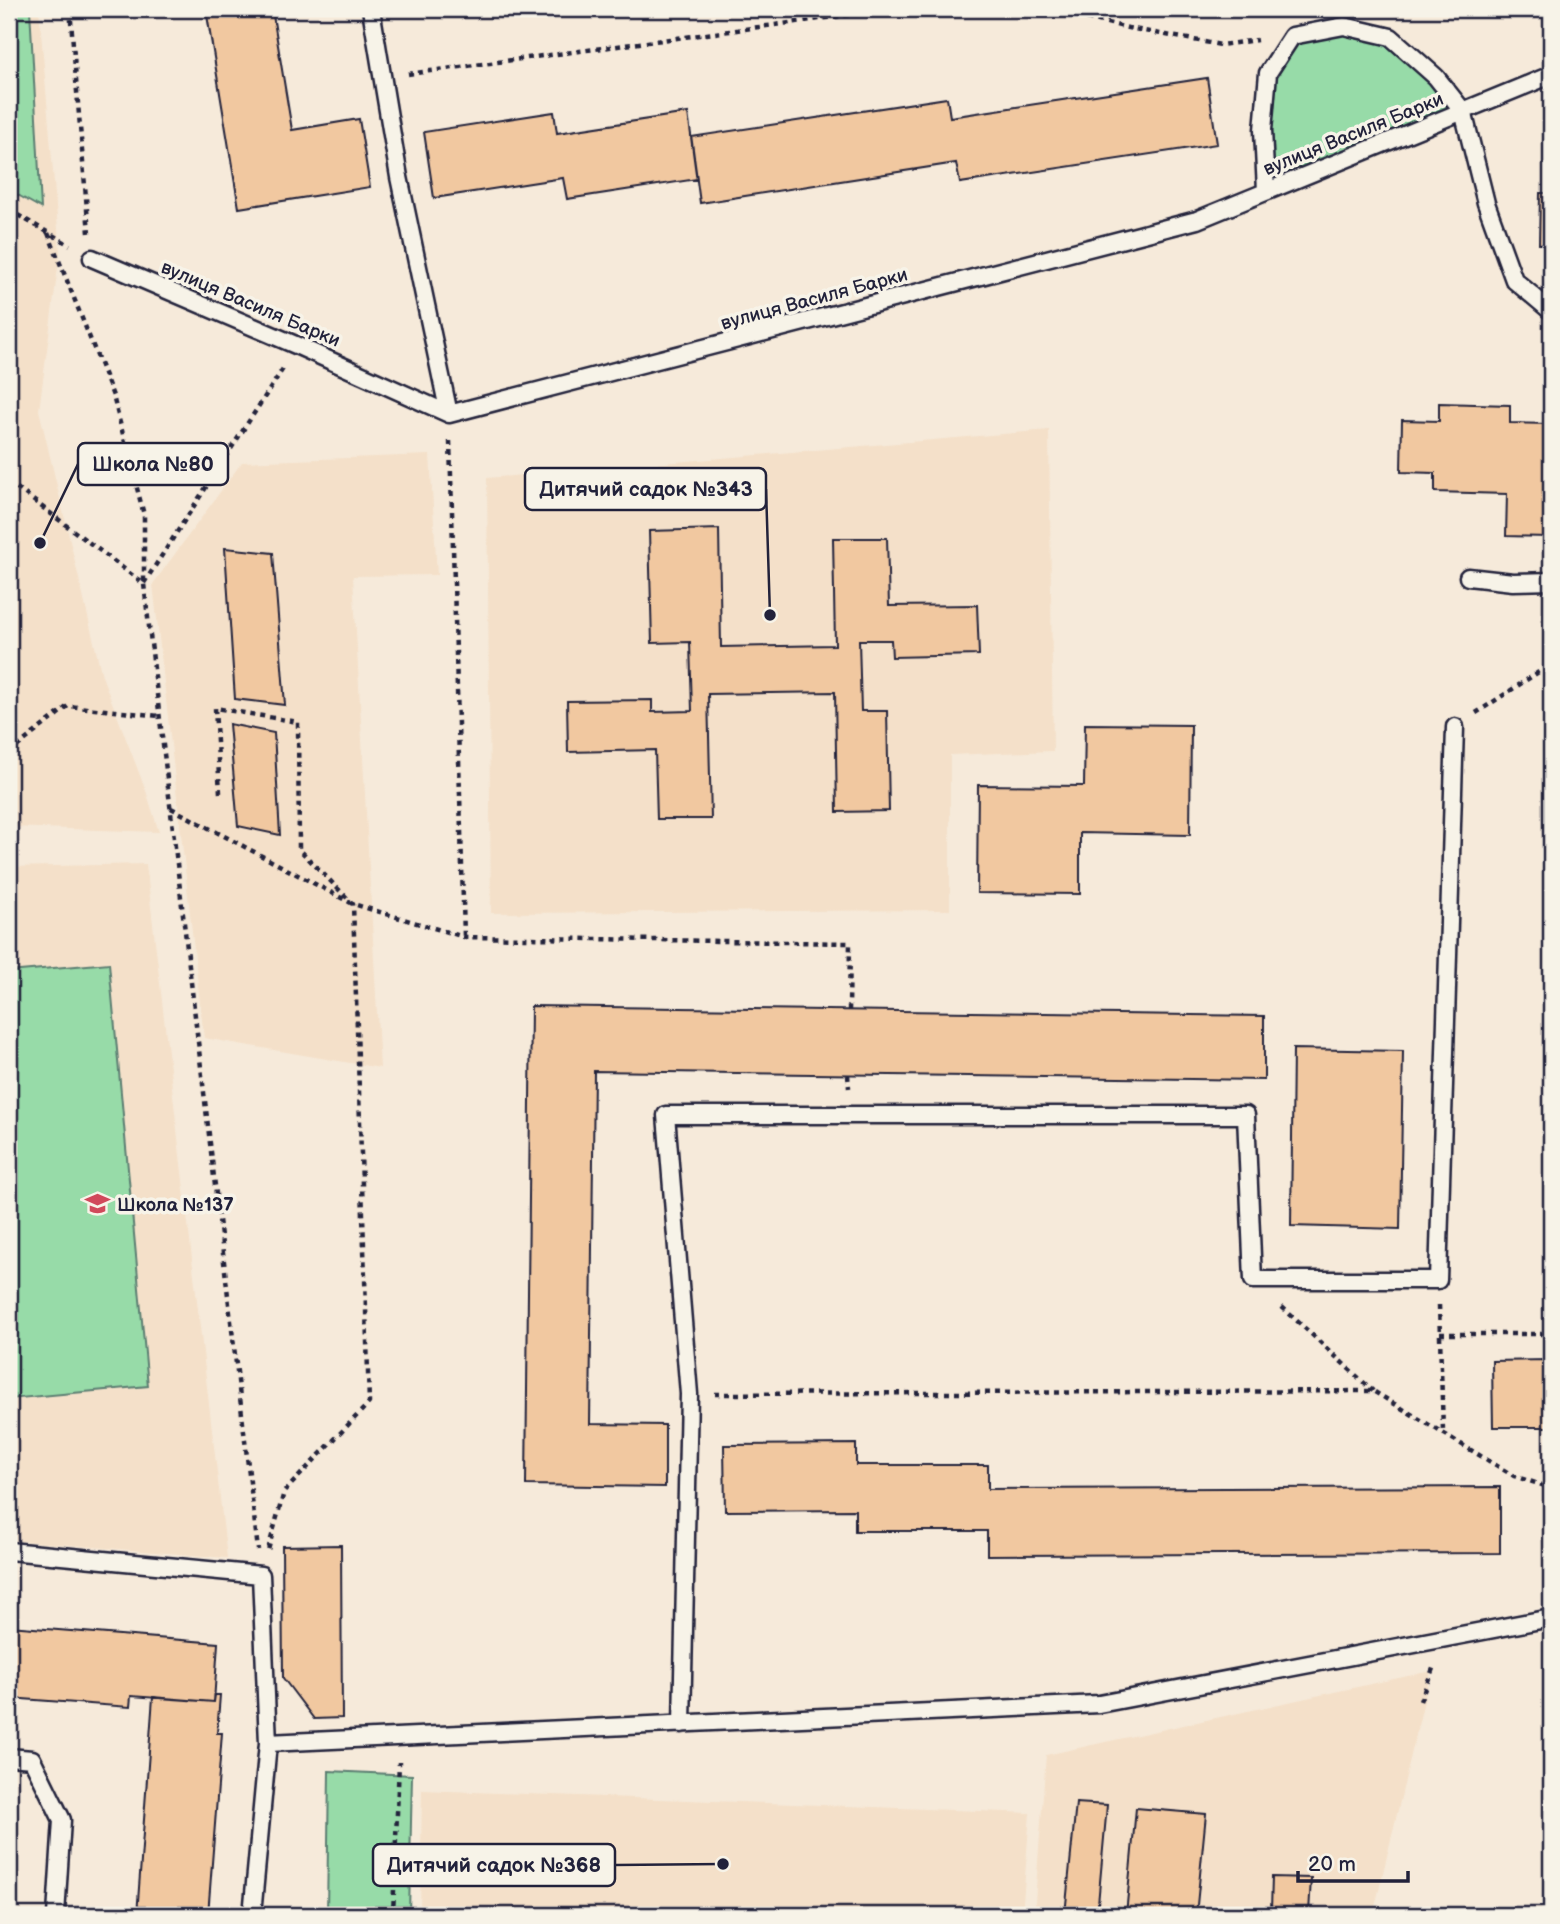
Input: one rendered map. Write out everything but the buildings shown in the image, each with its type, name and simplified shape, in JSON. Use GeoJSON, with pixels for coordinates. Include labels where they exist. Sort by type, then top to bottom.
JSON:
{"type":"FeatureCollection","features":[{"type":"Feature","properties":{"kind":"lane"},"geometry":{"type":"LineString","coordinates":[[371,9],[399,177],[449,414]]}},
{"type":"Feature","properties":{"kind":"lane"},"geometry":{"type":"LineString","coordinates":[[1266,191],[1263,130],[1268,73],[1292,36],[1344,26],[1391,37],[1436,77],[1463,111],[1486,203],[1514,280],[1551,311]]}},
{"type":"Feature","properties":{"kind":"lane","name":"вулиця Василя Барки"},"geometry":{"type":"LineString","coordinates":[[92,258],[449,414],[1197,220],[1551,75]]}},
{"type":"Feature","properties":{"kind":"lane"},"geometry":{"type":"LineString","coordinates":[[1468,577],[1513,582],[1551,581]]}},
{"type":"Feature","properties":{"kind":"lane"},"geometry":{"type":"LineString","coordinates":[[681,1724],[689,1394],[666,1115],[1246,1115],[1254,1280],[1438,1280],[1455,727]]}},
{"type":"Feature","properties":{"kind":"lane"},"geometry":{"type":"LineString","coordinates":[[9,1550],[261,1575],[268,1743],[252,1915]]}},
{"type":"Feature","properties":{"kind":"lane"},"geometry":{"type":"LineString","coordinates":[[268,1743],[1099,1704],[1551,1618]]}},
{"type":"Feature","properties":{"kind":"lane"},"geometry":{"type":"LineString","coordinates":[[9,1757],[32,1759],[62,1820],[55,1915]]}},
{"type":"Feature","properties":{"kind":"path"},"geometry":{"type":"LineString","coordinates":[[70,9],[92,258]]}},
{"type":"Feature","properties":{"kind":"path"},"geometry":{"type":"LineString","coordinates":[[383,78],[894,9]]}},
{"type":"Feature","properties":{"kind":"path"},"geometry":{"type":"LineString","coordinates":[[1048,9],[1128,28],[1221,45],[1292,36]]}},
{"type":"Feature","properties":{"kind":"path"},"geometry":{"type":"LineString","coordinates":[[9,210],[92,258]]}},
{"type":"Feature","properties":{"kind":"path"},"geometry":{"type":"LineString","coordinates":[[48,233],[113,396],[144,515],[144,584],[261,1575]]}},
{"type":"Feature","properties":{"kind":"path"},"geometry":{"type":"LineString","coordinates":[[144,584],[298,346]]}},
{"type":"Feature","properties":{"kind":"path"},"geometry":{"type":"LineString","coordinates":[[449,414],[464,937]]}},
{"type":"Feature","properties":{"kind":"path"},"geometry":{"type":"LineString","coordinates":[[9,482],[144,584]]}},
{"type":"Feature","properties":{"kind":"path"},"geometry":{"type":"LineString","coordinates":[[1455,727],[1551,664]]}},
{"type":"Feature","properties":{"kind":"path"},"geometry":{"type":"LineString","coordinates":[[9,753],[68,706],[160,716]]}},
{"type":"Feature","properties":{"kind":"path"},"geometry":{"type":"LineString","coordinates":[[220,793],[215,708],[298,722],[299,849],[353,904],[369,1403],[284,1492],[261,1575]]}},
{"type":"Feature","properties":{"kind":"path"},"geometry":{"type":"LineString","coordinates":[[171,808],[353,904],[464,937],[850,943],[849,1011]]}},
{"type":"Feature","properties":{"kind":"path"},"geometry":{"type":"LineString","coordinates":[[1254,1280],[1373,1391],[1514,1476],[1551,1488]]}},
{"type":"Feature","properties":{"kind":"path"},"geometry":{"type":"LineString","coordinates":[[1438,1280],[1443,1432]]}},
{"type":"Feature","properties":{"kind":"path"},"geometry":{"type":"LineString","coordinates":[[1440,1334],[1551,1334]]}},
{"type":"Feature","properties":{"kind":"path"},"geometry":{"type":"LineString","coordinates":[[689,1394],[1373,1391]]}},
{"type":"Feature","properties":{"kind":"path"},"geometry":{"type":"LineString","coordinates":[[1420,1701],[1438,1656]]}},
{"type":"Feature","properties":{"kind":"path"},"geometry":{"type":"LineString","coordinates":[[393,1915],[399,1753]]}},
{"type":"Feature","properties":{"kind":"shaded area"},"geometry":{"type":"Polygon","coordinates":[[[9,9],[39,9],[60,252],[39,410],[102,676],[159,832],[9,827],[9,9]]]}},
{"type":"Feature","properties":{"kind":"shaded area"},"geometry":{"type":"Polygon","coordinates":[[[1049,430],[1053,751],[950,755],[950,910],[491,913],[487,478],[1049,430]]]}},
{"type":"Feature","properties":{"kind":"shaded area"},"geometry":{"type":"Polygon","coordinates":[[[430,455],[437,575],[353,576],[380,1068],[204,1038],[153,584],[242,462],[430,455]]]}},
{"type":"Feature","properties":{"kind":"shaded area","name":"Школа №137"},"geometry":{"type":"Polygon","coordinates":[[[146,864],[227,1558],[9,1540],[9,867],[146,864]]]}},
{"type":"Feature","properties":{"kind":"shaded area"},"geometry":{"type":"Polygon","coordinates":[[[1431,1671],[1373,1915],[1034,1915],[1046,1755],[1431,1671]]]}},
{"type":"Feature","properties":{"kind":"shaded area"},"geometry":{"type":"Polygon","coordinates":[[[422,1790],[1030,1813],[1022,1915],[420,1915],[422,1790]]]}},
{"type":"Feature","properties":{"kind":"green space"},"geometry":{"type":"Polygon","coordinates":[[[9,9],[30,9],[41,208],[9,190],[9,9]]]}},
{"type":"Feature","properties":{"kind":"green space"},"geometry":{"type":"Polygon","coordinates":[[[1344,26],[1391,37],[1463,111],[1266,191],[1268,73],[1292,36],[1344,26]]]}},
{"type":"Feature","properties":{"kind":"green space"},"geometry":{"type":"Polygon","coordinates":[[[109,963],[148,1386],[9,1399],[9,972],[109,963]]]}},
{"type":"Feature","properties":{"kind":"green space"},"geometry":{"type":"Polygon","coordinates":[[[329,1771],[412,1775],[409,1915],[327,1915],[329,1771]]]}},
{"type":"Feature","properties":{"kind":"place","name":"Школа №80"},"geometry":{"type":"Point","coordinates":[40,543]}},
{"type":"Feature","properties":{"kind":"place","name":"Дитячий садок №343"},"geometry":{"type":"Point","coordinates":[770,615]}},
{"type":"Feature","properties":{"kind":"place","name":"Школа №137"},"geometry":{"type":"Point","coordinates":[97,1204]}},
{"type":"Feature","properties":{"kind":"place","name":"Дитячий садок №368"},"geometry":{"type":"Point","coordinates":[723,1864]}}]}
